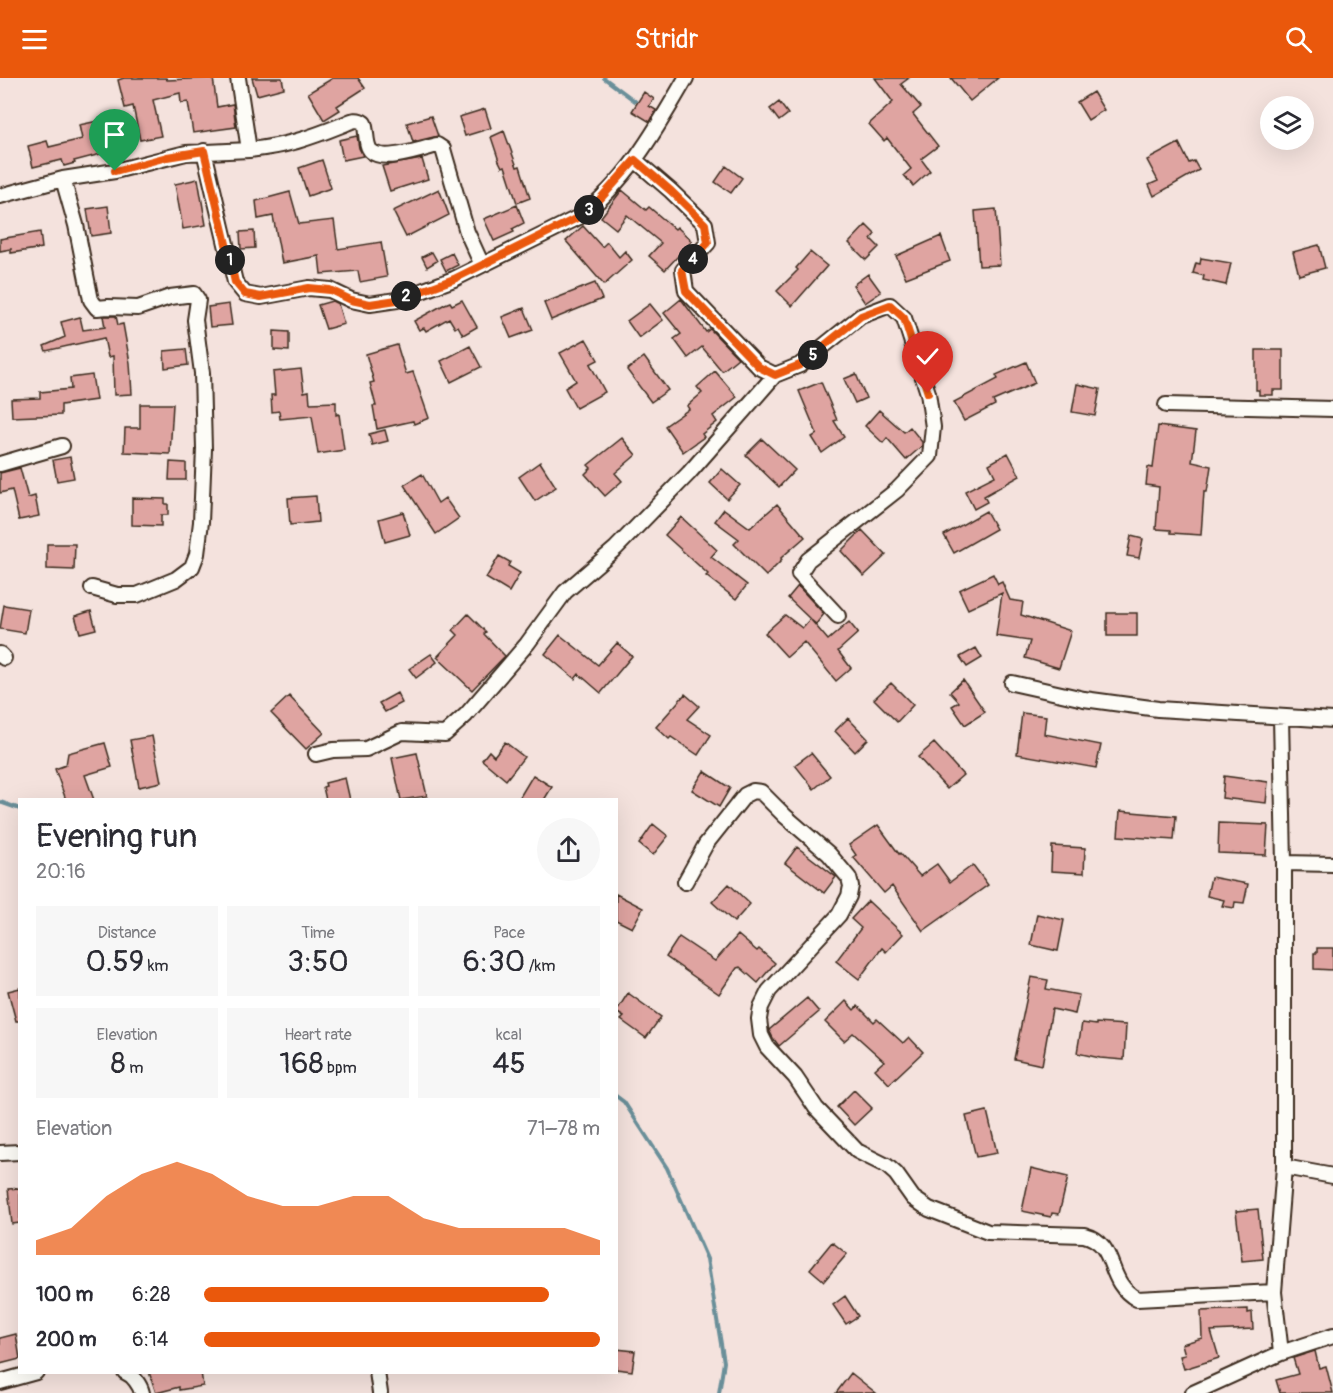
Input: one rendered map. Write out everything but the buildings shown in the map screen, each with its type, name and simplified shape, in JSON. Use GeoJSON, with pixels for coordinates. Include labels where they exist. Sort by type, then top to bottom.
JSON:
{"type":"FeatureCollection","features":[{"type":"Feature","properties":{"kind":"street"},"geometry":{"type":"LineString","coordinates":[[237,78],[249,150]]}},
{"type":"Feature","properties":{"kind":"street"},"geometry":{"type":"LineString","coordinates":[[204,151],[235,282],[245,294],[261,297],[309,288],[330,290],[351,300],[370,304],[397,300],[454,279],[579,217],[592,208],[635,160],[656,130],[686,78]]}},
{"type":"Feature","properties":{"kind":"street"},"geometry":{"type":"LineString","coordinates":[[0,196],[63,179],[115,171],[167,157],[204,151],[286,146],[355,120],[364,123],[369,147],[379,154],[410,154],[437,145],[443,149],[467,232],[482,265]]}},
{"type":"Feature","properties":{"kind":"street"},"geometry":{"type":"LineString","coordinates":[[635,160],[705,224],[708,243],[682,270],[686,291],[759,367],[775,375]]}},
{"type":"Feature","properties":{"kind":"street"},"geometry":{"type":"LineString","coordinates":[[63,179],[76,225],[91,300],[97,308],[138,308],[170,297],[194,294],[198,300],[195,320],[202,373],[204,449],[201,522],[197,554],[192,567],[176,579],[137,595],[117,595],[92,588]]}},
{"type":"Feature","properties":{"kind":"street"},"geometry":{"type":"LineString","coordinates":[[316,754],[333,750],[366,749],[402,732],[445,734],[473,707],[527,644],[565,592],[616,549],[649,515],[775,375],[800,365],[861,316],[890,305],[904,318],[928,393],[933,427],[930,456],[897,490],[808,560],[799,574],[838,616]]}},
{"type":"Feature","properties":{"kind":"street"},"geometry":{"type":"LineString","coordinates":[[1166,405],[1333,409]]}},
{"type":"Feature","properties":{"kind":"street"},"geometry":{"type":"LineString","coordinates":[[0,464],[62,446]]}},
{"type":"Feature","properties":{"kind":"street"},"geometry":{"type":"LineString","coordinates":[[1012,683],[1084,699],[1158,709],[1333,720]]}},
{"type":"Feature","properties":{"kind":"street"},"geometry":{"type":"LineString","coordinates":[[1281,717],[1284,863],[1284,1167],[1274,1292],[1281,1353]]}},
{"type":"Feature","properties":{"kind":"street"},"geometry":{"type":"LineString","coordinates":[[685,882],[706,844],[723,821],[745,795],[753,791],[761,792],[828,854],[849,878],[849,896],[839,915],[769,991],[761,1007],[760,1035],[767,1047],[795,1077],[823,1116],[857,1151],[887,1166],[896,1174],[919,1204],[988,1232],[1084,1234],[1096,1238],[1104,1247],[1119,1284],[1126,1293],[1137,1299],[1274,1292]]}},
{"type":"Feature","properties":{"kind":"street"},"geometry":{"type":"LineString","coordinates":[[1284,863],[1333,864]]}},
{"type":"Feature","properties":{"kind":"street"},"geometry":{"type":"LineString","coordinates":[[0,1153],[18,1152]]}},
{"type":"Feature","properties":{"kind":"street"},"geometry":{"type":"LineString","coordinates":[[1284,1167],[1333,1176]]}},
{"type":"Feature","properties":{"kind":"street"},"geometry":{"type":"LineString","coordinates":[[1193,1393],[1281,1353],[1333,1336]]}},
{"type":"Feature","properties":{"kind":"street"},"geometry":{"type":"LineString","coordinates":[[0,1382],[29,1374]]}},
{"type":"Feature","properties":{"kind":"street"},"geometry":{"type":"LineString","coordinates":[[377,1374],[380,1393]]}},
{"type":"Feature","properties":{"kind":"waterway"},"geometry":{"type":"LineString","coordinates":[[604,78],[635,101]]}},
{"type":"Feature","properties":{"kind":"waterway"},"geometry":{"type":"LineString","coordinates":[[0,802],[18,808]]}},
{"type":"Feature","properties":{"kind":"waterway"},"geometry":{"type":"LineString","coordinates":[[618,1098],[624,1102],[667,1168],[707,1259],[724,1362],[719,1393]]}},
{"type":"Feature","properties":{"kind":"route"},"geometry":{"type":"LineString","coordinates":[[115,171],[167,157],[204,151],[235,282],[245,294],[261,297],[309,288],[330,290],[351,300],[370,304],[397,300],[454,279],[579,217],[592,208],[635,160],[705,224],[708,243],[682,270],[686,291],[759,367],[775,375],[800,365],[861,316],[890,305],[904,318],[928,393]]}}]}
